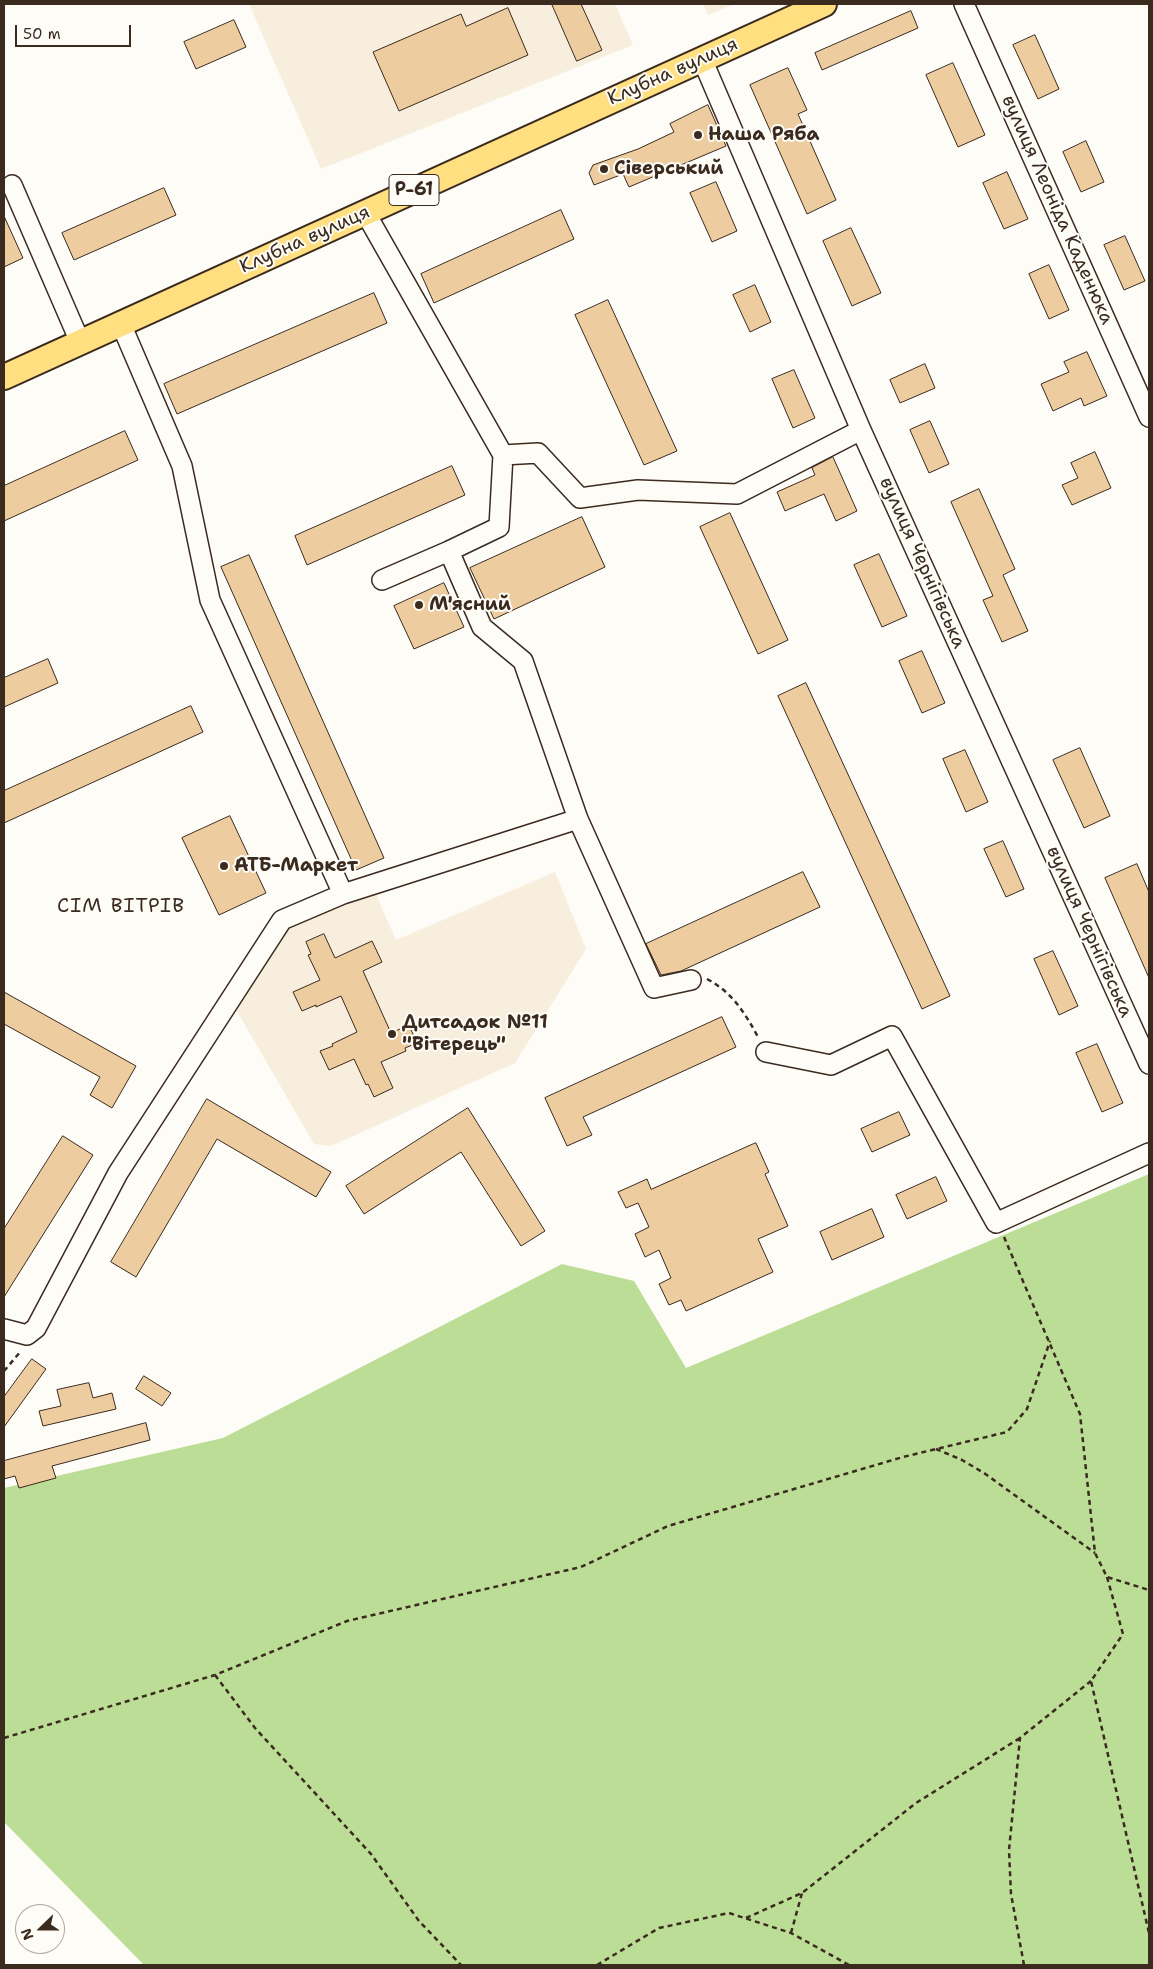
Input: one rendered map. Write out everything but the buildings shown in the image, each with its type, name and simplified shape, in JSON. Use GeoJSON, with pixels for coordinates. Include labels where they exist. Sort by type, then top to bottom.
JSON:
{"type":"FeatureCollection","features":[{"type":"Feature","properties":{"kind":"main road","name":"Клубна вулиця"},"geometry":{"type":"LineString","coordinates":[[4,377],[824,4]]}},
{"type":"Feature","properties":{"kind":"street","name":"вулиця Леоніда Каденюка"},"geometry":{"type":"LineString","coordinates":[[964,4],[1149,417]]}},
{"type":"Feature","properties":{"kind":"street","name":"вулиця Чернігівська"},"geometry":{"type":"LineString","coordinates":[[702,59],[861,430],[1149,1064]]}},
{"type":"Feature","properties":{"kind":"street"},"geometry":{"type":"LineString","coordinates":[[12,185],[80,342]]}},
{"type":"Feature","properties":{"kind":"street"},"geometry":{"type":"LineString","coordinates":[[365,212],[504,455],[499,527],[382,580]]}},
{"type":"Feature","properties":{"kind":"street"},"geometry":{"type":"LineString","coordinates":[[121,324],[182,466],[210,600],[343,894]]}},
{"type":"Feature","properties":{"kind":"street"},"geometry":{"type":"LineString","coordinates":[[504,455],[538,453],[580,498],[638,490],[737,494],[861,430]]}},
{"type":"Feature","properties":{"kind":"street"},"geometry":{"type":"LineString","coordinates":[[449,551],[482,627],[523,661],[578,819],[654,988],[691,980]]}},
{"type":"Feature","properties":{"kind":"street"},"geometry":{"type":"LineString","coordinates":[[4,1329],[27,1335],[36,1328],[118,1173],[282,920],[343,894],[578,819]]}},
{"type":"Feature","properties":{"kind":"street"},"geometry":{"type":"LineString","coordinates":[[766,1052],[831,1065],[892,1036],[996,1223],[1149,1153]]}},
{"type":"Feature","properties":{"kind":"path"},"geometry":{"type":"LineString","coordinates":[[691,980],[708,978],[731,994],[746,1014],[766,1052]]}},
{"type":"Feature","properties":{"kind":"path"},"geometry":{"type":"LineString","coordinates":[[746,1918],[802,1893],[916,1803],[1020,1738],[1091,1681],[1124,1634],[1107,1577],[1095,1553],[1080,1414],[1050,1340],[996,1223]]}},
{"type":"Feature","properties":{"kind":"path"},"geometry":{"type":"LineString","coordinates":[[4,1371],[24,1347],[27,1335]]}},
{"type":"Feature","properties":{"kind":"path"},"geometry":{"type":"LineString","coordinates":[[4,1738],[215,1675],[347,1621],[582,1567],[668,1526],[903,1457],[1007,1432],[1027,1409],[1050,1340]]}},
{"type":"Feature","properties":{"kind":"path"},"geometry":{"type":"LineString","coordinates":[[936,1449],[962,1460],[984,1473],[1095,1553]]}},
{"type":"Feature","properties":{"kind":"path"},"geometry":{"type":"LineString","coordinates":[[1107,1577],[1149,1590]]}},
{"type":"Feature","properties":{"kind":"path"},"geometry":{"type":"LineString","coordinates":[[215,1675],[255,1728],[371,1854],[420,1921],[461,1965]]}},
{"type":"Feature","properties":{"kind":"path"},"geometry":{"type":"LineString","coordinates":[[1091,1681],[1149,1933]]}},
{"type":"Feature","properties":{"kind":"path"},"geometry":{"type":"LineString","coordinates":[[1020,1738],[1009,1850],[1012,1894],[1024,1965]]}},
{"type":"Feature","properties":{"kind":"path"},"geometry":{"type":"LineString","coordinates":[[791,1933],[802,1893]]}},
{"type":"Feature","properties":{"kind":"path"},"geometry":{"type":"LineString","coordinates":[[597,1965],[659,1928],[728,1913],[791,1933],[849,1965]]}},
{"type":"Feature","properties":{"kind":"shaded area"},"geometry":{"type":"Polygon","coordinates":[[[249,4],[615,4],[633,45],[321,169],[249,4]]]}},
{"type":"Feature","properties":{"kind":"shaded area"},"geometry":{"type":"Polygon","coordinates":[[[703,4],[734,4],[708,15],[703,4]]]}},
{"type":"Feature","properties":{"kind":"shaded area","name":"Дитсадок №11 \"Вітерець\""},"geometry":{"type":"Polygon","coordinates":[[[555,872],[586,949],[515,1063],[331,1146],[314,1144],[234,1006],[284,928],[375,892],[396,940],[555,872]]]}},
{"type":"Feature","properties":{"kind":"green space"},"geometry":{"type":"Polygon","coordinates":[[[1149,1174],[1149,1965],[144,1965],[4,1822],[4,1488],[223,1438],[562,1264],[634,1281],[686,1368],[1149,1174]]]}},
{"type":"Feature","properties":{"kind":"place","name":"Наша Ряба"},"geometry":{"type":"Point","coordinates":[698,135]}},
{"type":"Feature","properties":{"kind":"place","name":"Сіверський"},"geometry":{"type":"Point","coordinates":[604,169]}},
{"type":"Feature","properties":{"kind":"place","name":"М'ясний"},"geometry":{"type":"Point","coordinates":[419,605]}},
{"type":"Feature","properties":{"kind":"place","name":"АТБ-Маркет"},"geometry":{"type":"Point","coordinates":[224,866]}},
{"type":"Feature","properties":{"kind":"place","name":"Дитсадок №11 \"Вітерець\""},"geometry":{"type":"Point","coordinates":[392,1034]}},
{"type":"Feature","properties":{"kind":"district","name":"СІМ ВІТРІВ"},"geometry":{"type":"Point","coordinates":[121,907]}}]}
